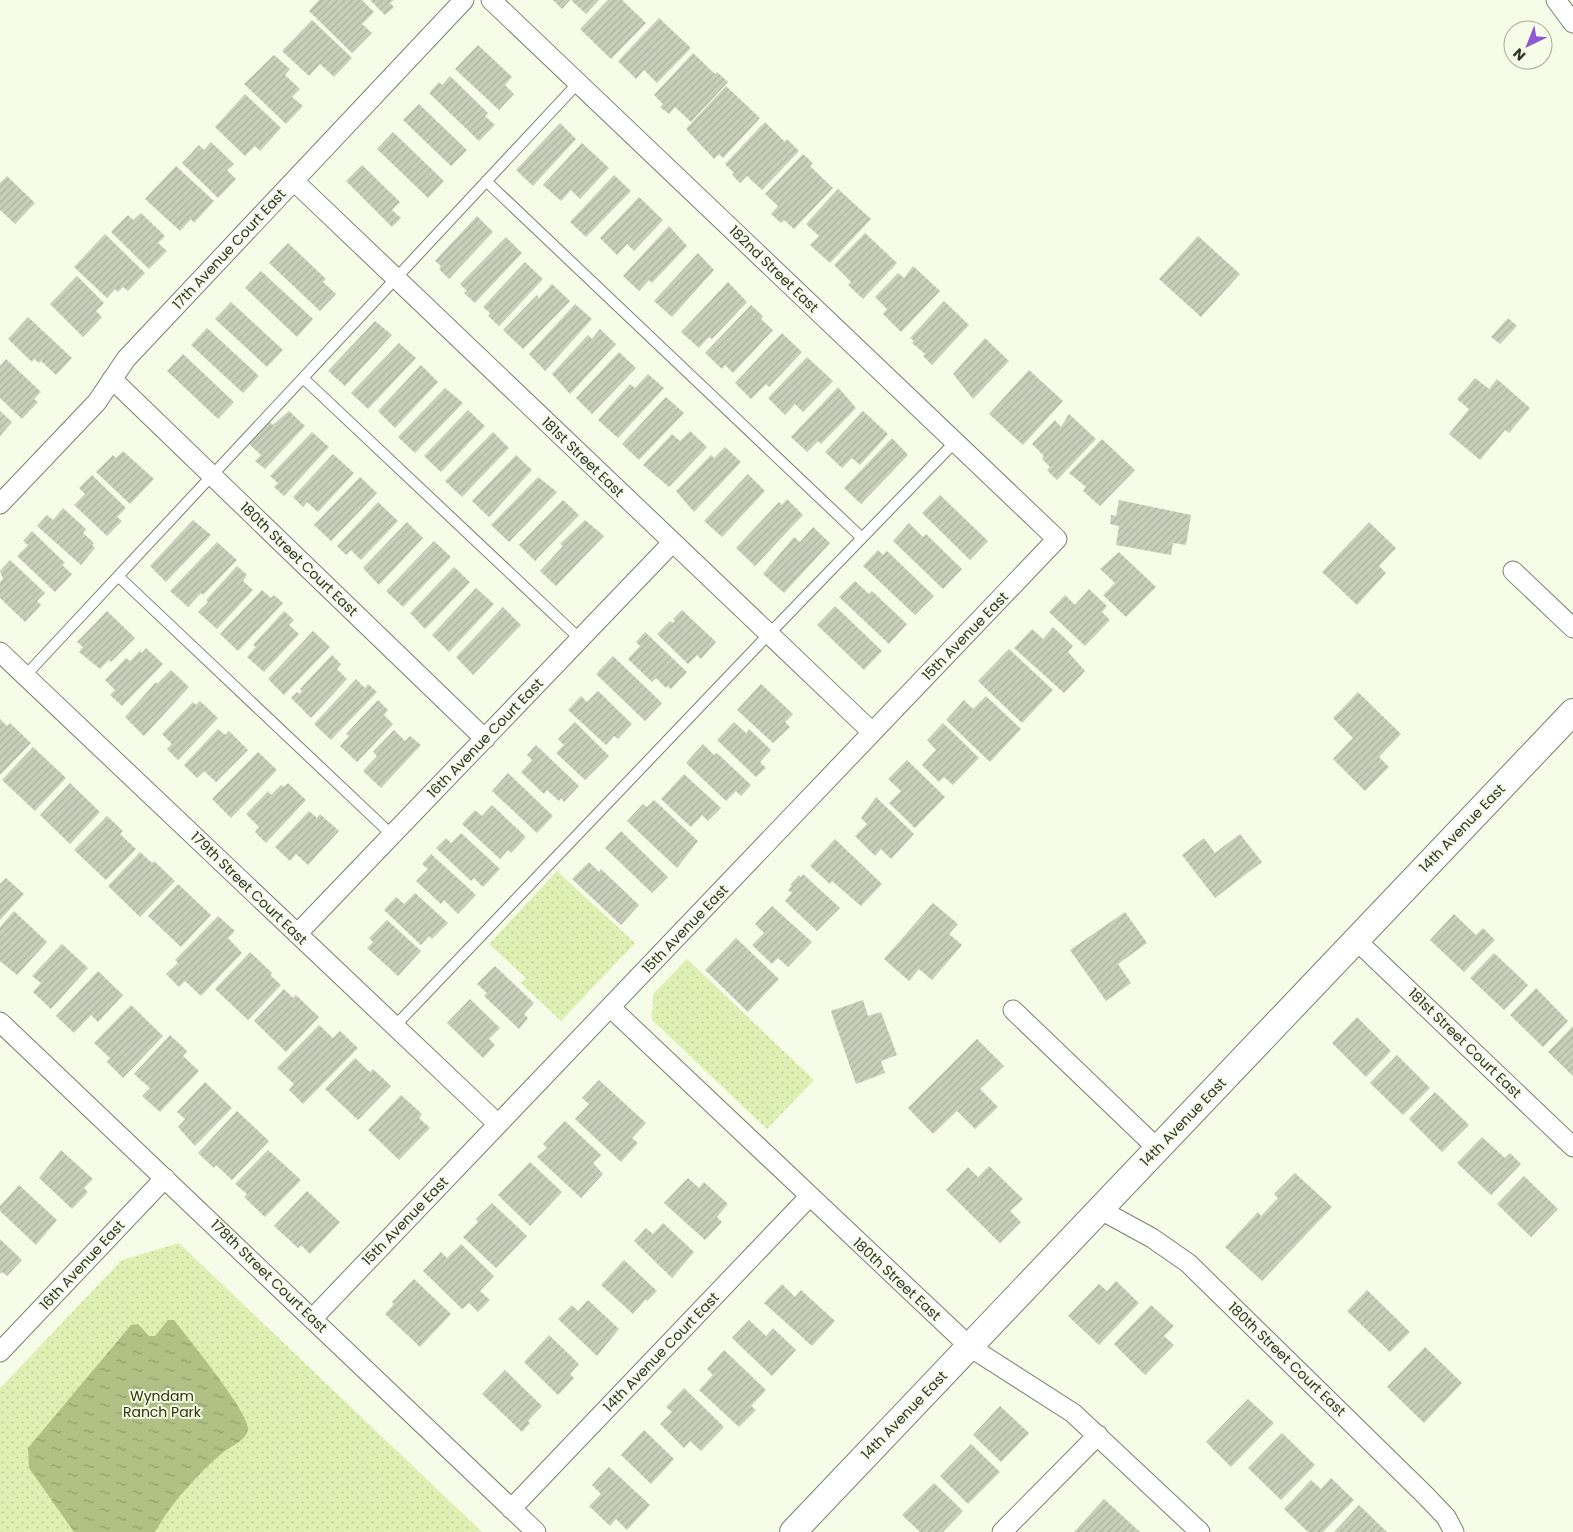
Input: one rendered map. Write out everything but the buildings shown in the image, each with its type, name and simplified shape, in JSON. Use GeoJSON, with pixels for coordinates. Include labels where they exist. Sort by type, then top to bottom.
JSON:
{"type":"FeatureCollection","features":[{"type":"Feature","properties":{"kind":"street","name":"17th Avenue Court East"},"geometry":{"type":"LineString","coordinates":[[0,504],[97,402],[126,359],[464,0]]}},
{"type":"Feature","properties":{"kind":"street","name":"182nd Street East"},"geometry":{"type":"LineString","coordinates":[[491,0],[1057,539]]}},
{"type":"Feature","properties":{"kind":"street"},"geometry":{"type":"LineString","coordinates":[[1556,0],[1573,24]]}},
{"type":"Feature","properties":{"kind":"street","name":"181st Street East"},"geometry":{"type":"LineString","coordinates":[[294,181],[872,732]]}},
{"type":"Feature","properties":{"kind":"street","name":"180th Street Court East"},"geometry":{"type":"LineString","coordinates":[[112,379],[485,739]]}},
{"type":"Feature","properties":{"kind":"street","name":"15th Avenue East"},"geometry":{"type":"LineString","coordinates":[[313,1318],[1057,539]]}},
{"type":"Feature","properties":{"kind":"street","name":"16th Avenue Court East"},"geometry":{"type":"LineString","coordinates":[[298,934],[673,542]]}},
{"type":"Feature","properties":{"kind":"street"},"geometry":{"type":"LineString","coordinates":[[1514,571],[1573,628]]}},
{"type":"Feature","properties":{"kind":"street","name":"179th Street Court East"},"geometry":{"type":"LineString","coordinates":[[0,652],[498,1124]]}},
{"type":"Feature","properties":{"kind":"street","name":"14th Avenue East"},"geometry":{"type":"LineString","coordinates":[[793,1532],[1573,712]]}},
{"type":"Feature","properties":{"kind":"street","name":"181st Street Court East"},"geometry":{"type":"LineString","coordinates":[[1356,940],[1573,1147]]}},
{"type":"Feature","properties":{"kind":"street","name":"180th Street East"},"geometry":{"type":"LineString","coordinates":[[610,1007],[970,1347],[1073,1414],[1098,1435],[1200,1532]]}},
{"type":"Feature","properties":{"kind":"street"},"geometry":{"type":"LineString","coordinates":[[1013,1010],[1158,1149]]}},
{"type":"Feature","properties":{"kind":"street","name":"178th Street Court East"},"geometry":{"type":"LineString","coordinates":[[0,1022],[536,1532]]}},
{"type":"Feature","properties":{"kind":"street","name":"16th Avenue East"},"geometry":{"type":"LineString","coordinates":[[0,1352],[165,1178]]}},
{"type":"Feature","properties":{"kind":"street","name":"14th Avenue Court East"},"geometry":{"type":"LineString","coordinates":[[511,1508],[810,1196]]}},
{"type":"Feature","properties":{"kind":"street","name":"180th Street Court East"},"geometry":{"type":"LineString","coordinates":[[1099,1210],[1152,1238],[1188,1263],[1425,1495],[1446,1517],[1454,1532]]}},
{"type":"Feature","properties":{"kind":"street"},"geometry":{"type":"LineString","coordinates":[[1002,1532],[1098,1435]]}},
{"type":"Feature","properties":{"kind":"lane"},"geometry":{"type":"LineString","coordinates":[[25,676],[578,83]]}},
{"type":"Feature","properties":{"kind":"lane"},"geometry":{"type":"LineString","coordinates":[[486,182],[862,538]]}},
{"type":"Feature","properties":{"kind":"lane"},"geometry":{"type":"LineString","coordinates":[[303,378],[580,639]]}},
{"type":"Feature","properties":{"kind":"lane"},"geometry":{"type":"LineString","coordinates":[[395,1026],[955,442]]}},
{"type":"Feature","properties":{"kind":"lane"},"geometry":{"type":"LineString","coordinates":[[118,576],[392,835]]}},
{"type":"Feature","properties":{"kind":"green space"},"geometry":{"type":"Polygon","coordinates":[[[557,871],[635,943],[561,1021],[521,983],[526,978],[489,944],[557,871]]]}},
{"type":"Feature","properties":{"kind":"green space"},"geometry":{"type":"Polygon","coordinates":[[[687,959],[814,1080],[767,1129],[652,1020],[653,994],[687,959]]]}},
{"type":"Feature","properties":{"kind":"green space","name":"Wyndam Ranch Park"},"geometry":{"type":"Polygon","coordinates":[[[179,1243],[482,1532],[0,1532],[0,1388],[122,1260],[179,1243]]]}},
{"type":"Feature","properties":{"kind":"water"},"geometry":{"type":"Polygon","coordinates":[[[168,1320],[174,1320],[228,1391],[246,1420],[247,1433],[241,1440],[221,1454],[194,1480],[169,1510],[155,1532],[74,1532],[29,1468],[28,1448],[131,1325],[138,1324],[149,1336],[155,1336],[168,1320]]]}}]}
